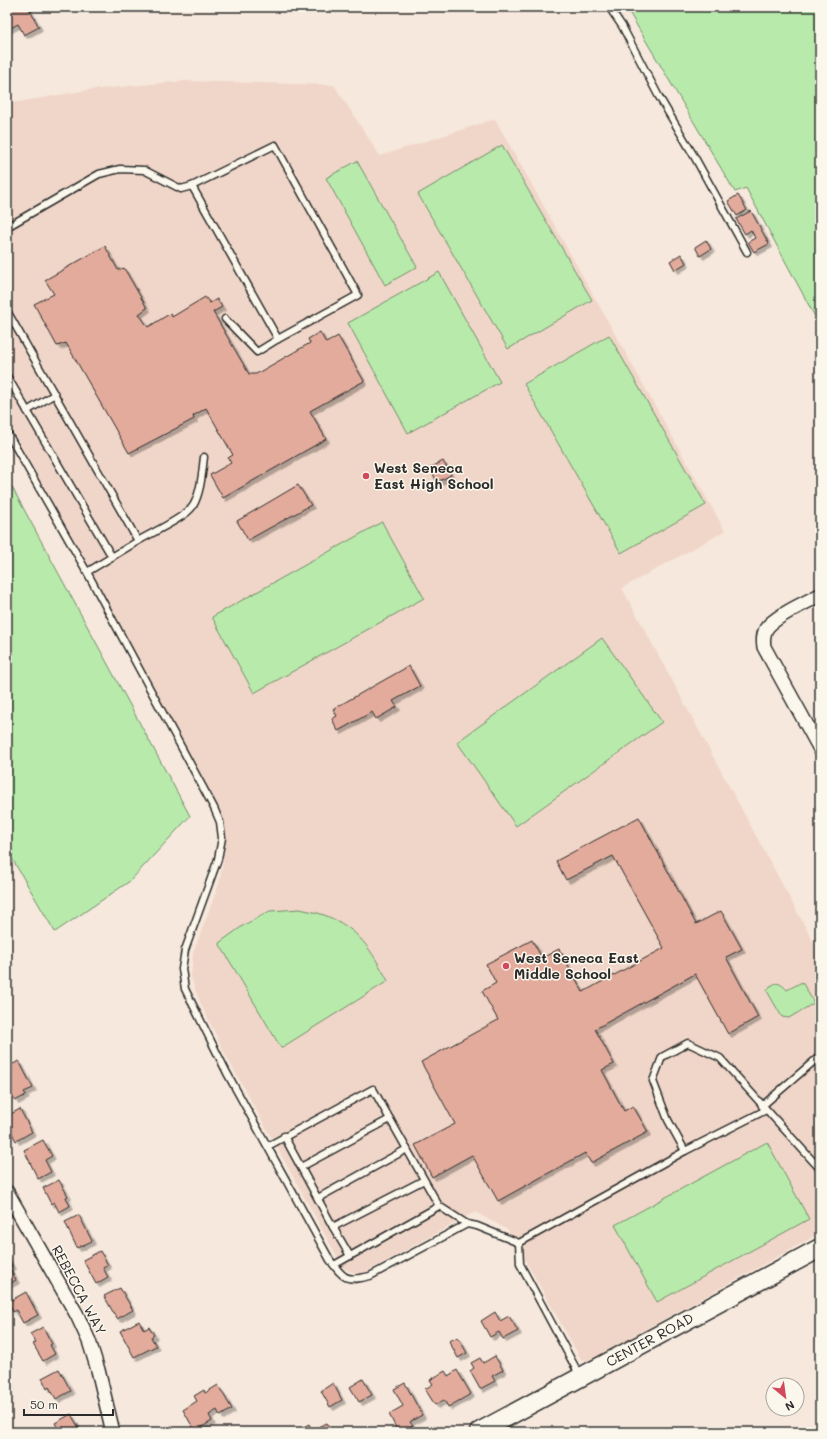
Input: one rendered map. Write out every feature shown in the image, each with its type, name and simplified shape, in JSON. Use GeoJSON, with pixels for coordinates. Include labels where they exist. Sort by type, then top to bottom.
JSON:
{"type":"FeatureCollection","features":[{"type":"Feature","properties":{"kind":"main road","name":"CENTER ROAD"},"geometry":{"type":"LineString","coordinates":[[479,1432],[820,1248]]}},
{"type":"Feature","properties":{"kind":"street"},"geometry":{"type":"LineString","coordinates":[[820,595],[773,621],[765,630],[763,639],[764,647],[820,750]]}},
{"type":"Feature","properties":{"kind":"street","name":"REBECCA WAY"},"geometry":{"type":"LineString","coordinates":[[7,1192],[77,1315],[89,1341],[98,1370],[113,1432]]}},
{"type":"Feature","properties":{"kind":"lane"},"geometry":{"type":"LineString","coordinates":[[609,7],[622,26],[658,95],[694,156],[747,252]]}},
{"type":"Feature","properties":{"kind":"lane"},"geometry":{"type":"LineString","coordinates":[[7,227],[99,174],[120,169],[144,170],[181,189],[192,186],[275,145],[358,295],[257,352],[225,319]]}},
{"type":"Feature","properties":{"kind":"lane"},"geometry":{"type":"LineString","coordinates":[[192,186],[278,340]]}},
{"type":"Feature","properties":{"kind":"lane"},"geometry":{"type":"LineString","coordinates":[[7,311],[138,541]]}},
{"type":"Feature","properties":{"kind":"lane"},"geometry":{"type":"LineString","coordinates":[[7,376],[112,557]]}},
{"type":"Feature","properties":{"kind":"lane"},"geometry":{"type":"LineString","coordinates":[[27,411],[54,394]]}},
{"type":"Feature","properties":{"kind":"lane"},"geometry":{"type":"LineString","coordinates":[[7,432],[87,572],[214,808],[220,822],[222,838],[218,859],[185,950],[182,969],[185,988],[227,1073],[334,1265],[341,1274],[347,1278],[356,1280],[370,1276],[467,1224]]}},
{"type":"Feature","properties":{"kind":"lane"},"geometry":{"type":"LineString","coordinates":[[87,572],[184,514],[193,506],[200,488],[204,457]]}},
{"type":"Feature","properties":{"kind":"lane"},"geometry":{"type":"LineString","coordinates":[[685,1151],[668,1120],[653,1081],[662,1057],[688,1042],[720,1058],[820,1170]]}},
{"type":"Feature","properties":{"kind":"lane"},"geometry":{"type":"LineString","coordinates":[[519,1243],[764,1108],[820,1056]]}},
{"type":"Feature","properties":{"kind":"lane"},"geometry":{"type":"LineString","coordinates":[[268,1146],[373,1089],[439,1206],[467,1224],[477,1226],[519,1243]]}},
{"type":"Feature","properties":{"kind":"lane"},"geometry":{"type":"LineString","coordinates":[[301,1167],[390,1119]]}},
{"type":"Feature","properties":{"kind":"lane"},"geometry":{"type":"LineString","coordinates":[[284,1136],[350,1256]]}},
{"type":"Feature","properties":{"kind":"lane"},"geometry":{"type":"LineString","coordinates":[[318,1198],[407,1149]]}},
{"type":"Feature","properties":{"kind":"lane"},"geometry":{"type":"LineString","coordinates":[[333,1227],[424,1180]]}},
{"type":"Feature","properties":{"kind":"lane"},"geometry":{"type":"LineString","coordinates":[[334,1265],[439,1206]]}},
{"type":"Feature","properties":{"kind":"lane"},"geometry":{"type":"LineString","coordinates":[[519,1243],[520,1264],[580,1377]]}},
{"type":"Feature","properties":{"kind":"shaded area"},"geometry":{"type":"Polygon","coordinates":[[[185,81],[334,85],[380,156],[495,119],[725,531],[622,588],[820,954],[820,1233],[589,1361],[581,1359],[508,1230],[475,1212],[361,1275],[344,1269],[225,1054],[199,1000],[191,978],[193,953],[219,884],[225,851],[219,808],[7,420],[7,104],[88,90],[185,81]]]}},
{"type":"Feature","properties":{"kind":"green space"},"geometry":{"type":"Polygon","coordinates":[[[626,7],[820,7],[820,326],[746,188],[735,192],[626,7]]]}},
{"type":"Feature","properties":{"kind":"green space"},"geometry":{"type":"Polygon","coordinates":[[[502,145],[592,300],[508,349],[418,194],[502,145]]]}},
{"type":"Feature","properties":{"kind":"green space"},"geometry":{"type":"Polygon","coordinates":[[[357,161],[417,267],[385,285],[326,178],[357,161]]]}},
{"type":"Feature","properties":{"kind":"green space"},"geometry":{"type":"Polygon","coordinates":[[[439,272],[500,382],[408,433],[348,323],[439,272]]]}},
{"type":"Feature","properties":{"kind":"green space"},"geometry":{"type":"Polygon","coordinates":[[[609,335],[706,505],[621,553],[524,384],[609,335]]]}},
{"type":"Feature","properties":{"kind":"green space"},"geometry":{"type":"Polygon","coordinates":[[[7,478],[190,816],[130,881],[55,932],[7,850],[7,478]]]}},
{"type":"Feature","properties":{"kind":"green space"},"geometry":{"type":"Polygon","coordinates":[[[382,522],[424,598],[254,693],[212,617],[382,522]]]}},
{"type":"Feature","properties":{"kind":"green space"},"geometry":{"type":"Polygon","coordinates":[[[602,638],[662,722],[516,826],[457,742],[602,638]]]}},
{"type":"Feature","properties":{"kind":"green space"},"geometry":{"type":"Polygon","coordinates":[[[300,909],[321,914],[336,920],[355,933],[370,950],[388,981],[281,1048],[219,943],[244,925],[270,911],[300,909]]]}},
{"type":"Feature","properties":{"kind":"green space"},"geometry":{"type":"Polygon","coordinates":[[[802,982],[814,1003],[789,1018],[782,1017],[767,991],[772,985],[777,983],[787,990],[802,982]]]}},
{"type":"Feature","properties":{"kind":"green space"},"geometry":{"type":"Polygon","coordinates":[[[767,1142],[809,1219],[657,1302],[615,1225],[767,1142]]]}},
{"type":"Feature","properties":{"kind":"building"},"geometry":{"type":"Polygon","coordinates":[[[12,7],[28,7],[39,27],[24,35],[18,24],[7,30],[7,10],[12,7]]]}},
{"type":"Feature","properties":{"kind":"building"},"geometry":{"type":"Polygon","coordinates":[[[738,195],[747,210],[737,216],[728,201],[738,195]]]}},
{"type":"Feature","properties":{"kind":"building"},"geometry":{"type":"Polygon","coordinates":[[[751,211],[769,244],[754,252],[748,242],[755,238],[751,230],[745,234],[736,219],[751,211]]]}},
{"type":"Feature","properties":{"kind":"building"},"geometry":{"type":"Polygon","coordinates":[[[706,240],[711,249],[700,256],[695,247],[706,240]]]}},
{"type":"Feature","properties":{"kind":"building"},"geometry":{"type":"Polygon","coordinates":[[[105,246],[118,270],[124,268],[147,308],[139,314],[148,327],[171,313],[172,317],[205,297],[210,303],[217,299],[222,307],[213,312],[249,374],[256,374],[310,343],[308,339],[320,332],[326,343],[338,336],[364,381],[310,411],[326,439],[223,498],[210,475],[231,463],[228,458],[233,455],[206,408],[193,416],[194,419],[129,453],[66,343],[57,346],[34,304],[54,294],[45,280],[105,246]]]}},
{"type":"Feature","properties":{"kind":"building"},"geometry":{"type":"Polygon","coordinates":[[[681,254],[686,263],[675,270],[670,261],[681,254]]]}},
{"type":"Feature","properties":{"kind":"building"},"geometry":{"type":"Polygon","coordinates":[[[443,461],[451,475],[437,482],[430,468],[443,461]]]}},
{"type":"Feature","properties":{"kind":"building"},"geometry":{"type":"Polygon","coordinates":[[[298,485],[311,505],[248,540],[237,521],[298,485]]]}},
{"type":"Feature","properties":{"kind":"building"},"geometry":{"type":"Polygon","coordinates":[[[409,666],[420,686],[393,701],[397,707],[376,719],[372,712],[338,731],[332,719],[337,716],[333,709],[409,666]]]}},
{"type":"Feature","properties":{"kind":"building"},"geometry":{"type":"Polygon","coordinates":[[[639,817],[696,924],[721,911],[742,949],[726,957],[758,1017],[728,1034],[695,974],[595,1029],[614,1064],[602,1070],[624,1111],[633,1106],[648,1132],[591,1163],[585,1153],[498,1201],[472,1155],[432,1177],[415,1145],[455,1124],[421,1062],[498,1020],[482,991],[496,983],[486,964],[532,940],[542,958],[559,949],[583,992],[664,948],[613,856],[566,880],[556,861],[639,817]]]}},
{"type":"Feature","properties":{"kind":"building"},"geometry":{"type":"Polygon","coordinates":[[[19,1061],[33,1088],[24,1092],[26,1095],[15,1101],[7,1086],[7,1067],[19,1061]]]}},
{"type":"Feature","properties":{"kind":"building"},"geometry":{"type":"Polygon","coordinates":[[[20,1109],[32,1132],[16,1141],[7,1124],[7,1116],[20,1109]]]}},
{"type":"Feature","properties":{"kind":"building"},"geometry":{"type":"Polygon","coordinates":[[[43,1140],[52,1156],[45,1160],[51,1172],[38,1179],[24,1150],[43,1140]]]}},
{"type":"Feature","properties":{"kind":"building"},"geometry":{"type":"Polygon","coordinates":[[[59,1180],[68,1196],[66,1197],[70,1206],[59,1212],[54,1202],[51,1204],[43,1188],[59,1180]]]}},
{"type":"Feature","properties":{"kind":"building"},"geometry":{"type":"Polygon","coordinates":[[[79,1215],[92,1241],[77,1248],[65,1222],[79,1215]]]}},
{"type":"Feature","properties":{"kind":"building"},"geometry":{"type":"Polygon","coordinates":[[[100,1251],[108,1265],[103,1268],[108,1277],[96,1284],[83,1260],[100,1251]]]}},
{"type":"Feature","properties":{"kind":"building"},"geometry":{"type":"Polygon","coordinates":[[[7,1256],[12,1266],[9,1267],[16,1280],[7,1285],[7,1256]]]}},
{"type":"Feature","properties":{"kind":"building"},"geometry":{"type":"Polygon","coordinates":[[[120,1288],[133,1310],[117,1319],[104,1296],[120,1288]]]}},
{"type":"Feature","properties":{"kind":"building"},"geometry":{"type":"Polygon","coordinates":[[[26,1292],[38,1315],[23,1323],[16,1310],[13,1312],[8,1302],[26,1292]]]}},
{"type":"Feature","properties":{"kind":"building"},"geometry":{"type":"Polygon","coordinates":[[[495,1312],[500,1321],[509,1316],[518,1331],[503,1339],[499,1332],[490,1337],[481,1321],[495,1312]]]}},
{"type":"Feature","properties":{"kind":"building"},"geometry":{"type":"Polygon","coordinates":[[[139,1321],[144,1330],[149,1327],[154,1335],[151,1337],[156,1346],[134,1357],[120,1331],[139,1321]]]}},
{"type":"Feature","properties":{"kind":"building"},"geometry":{"type":"Polygon","coordinates":[[[43,1327],[52,1344],[50,1345],[55,1354],[43,1361],[33,1344],[36,1343],[30,1334],[43,1327]]]}},
{"type":"Feature","properties":{"kind":"building"},"geometry":{"type":"Polygon","coordinates":[[[458,1337],[467,1353],[458,1358],[449,1341],[458,1337]]]}},
{"type":"Feature","properties":{"kind":"building"},"geometry":{"type":"Polygon","coordinates":[[[495,1356],[503,1370],[492,1376],[495,1381],[480,1389],[470,1371],[474,1368],[471,1363],[480,1358],[483,1363],[495,1356]]]}},
{"type":"Feature","properties":{"kind":"building"},"geometry":{"type":"Polygon","coordinates":[[[59,1369],[71,1391],[56,1399],[49,1387],[47,1389],[42,1378],[59,1369]]]}},
{"type":"Feature","properties":{"kind":"building"},"geometry":{"type":"Polygon","coordinates":[[[457,1370],[471,1394],[448,1407],[444,1400],[435,1405],[425,1389],[433,1384],[430,1380],[445,1371],[448,1376],[457,1370]]]}},
{"type":"Feature","properties":{"kind":"building"},"geometry":{"type":"Polygon","coordinates":[[[363,1379],[372,1395],[359,1402],[350,1387],[363,1379]]]}},
{"type":"Feature","properties":{"kind":"building"},"geometry":{"type":"Polygon","coordinates":[[[333,1383],[342,1400],[330,1407],[321,1391],[333,1383]]]}},
{"type":"Feature","properties":{"kind":"building"},"geometry":{"type":"Polygon","coordinates":[[[405,1383],[422,1415],[410,1422],[413,1426],[402,1432],[398,1432],[389,1414],[403,1406],[394,1389],[405,1383]]]}},
{"type":"Feature","properties":{"kind":"building"},"geometry":{"type":"Polygon","coordinates":[[[218,1385],[232,1409],[220,1416],[217,1410],[209,1415],[212,1421],[195,1431],[183,1410],[197,1401],[194,1396],[204,1390],[205,1393],[218,1385]]]}},
{"type":"Feature","properties":{"kind":"building"},"geometry":{"type":"Polygon","coordinates":[[[71,1414],[81,1432],[60,1432],[55,1423],[71,1414]]]}},
{"type":"Feature","properties":{"kind":"building"},"geometry":{"type":"Polygon","coordinates":[[[327,1423],[332,1432],[316,1432],[315,1429],[327,1423]]]}},
{"type":"Feature","properties":{"kind":"building"},"geometry":{"type":"Polygon","coordinates":[[[309,1424],[313,1432],[295,1432],[309,1424]]]}},
{"type":"Feature","properties":{"kind":"place","name":"West Seneca East High School"},"geometry":{"type":"Point","coordinates":[366,476]}},
{"type":"Feature","properties":{"kind":"place","name":"West Seneca East Middle School"},"geometry":{"type":"Point","coordinates":[506,966]}}]}
